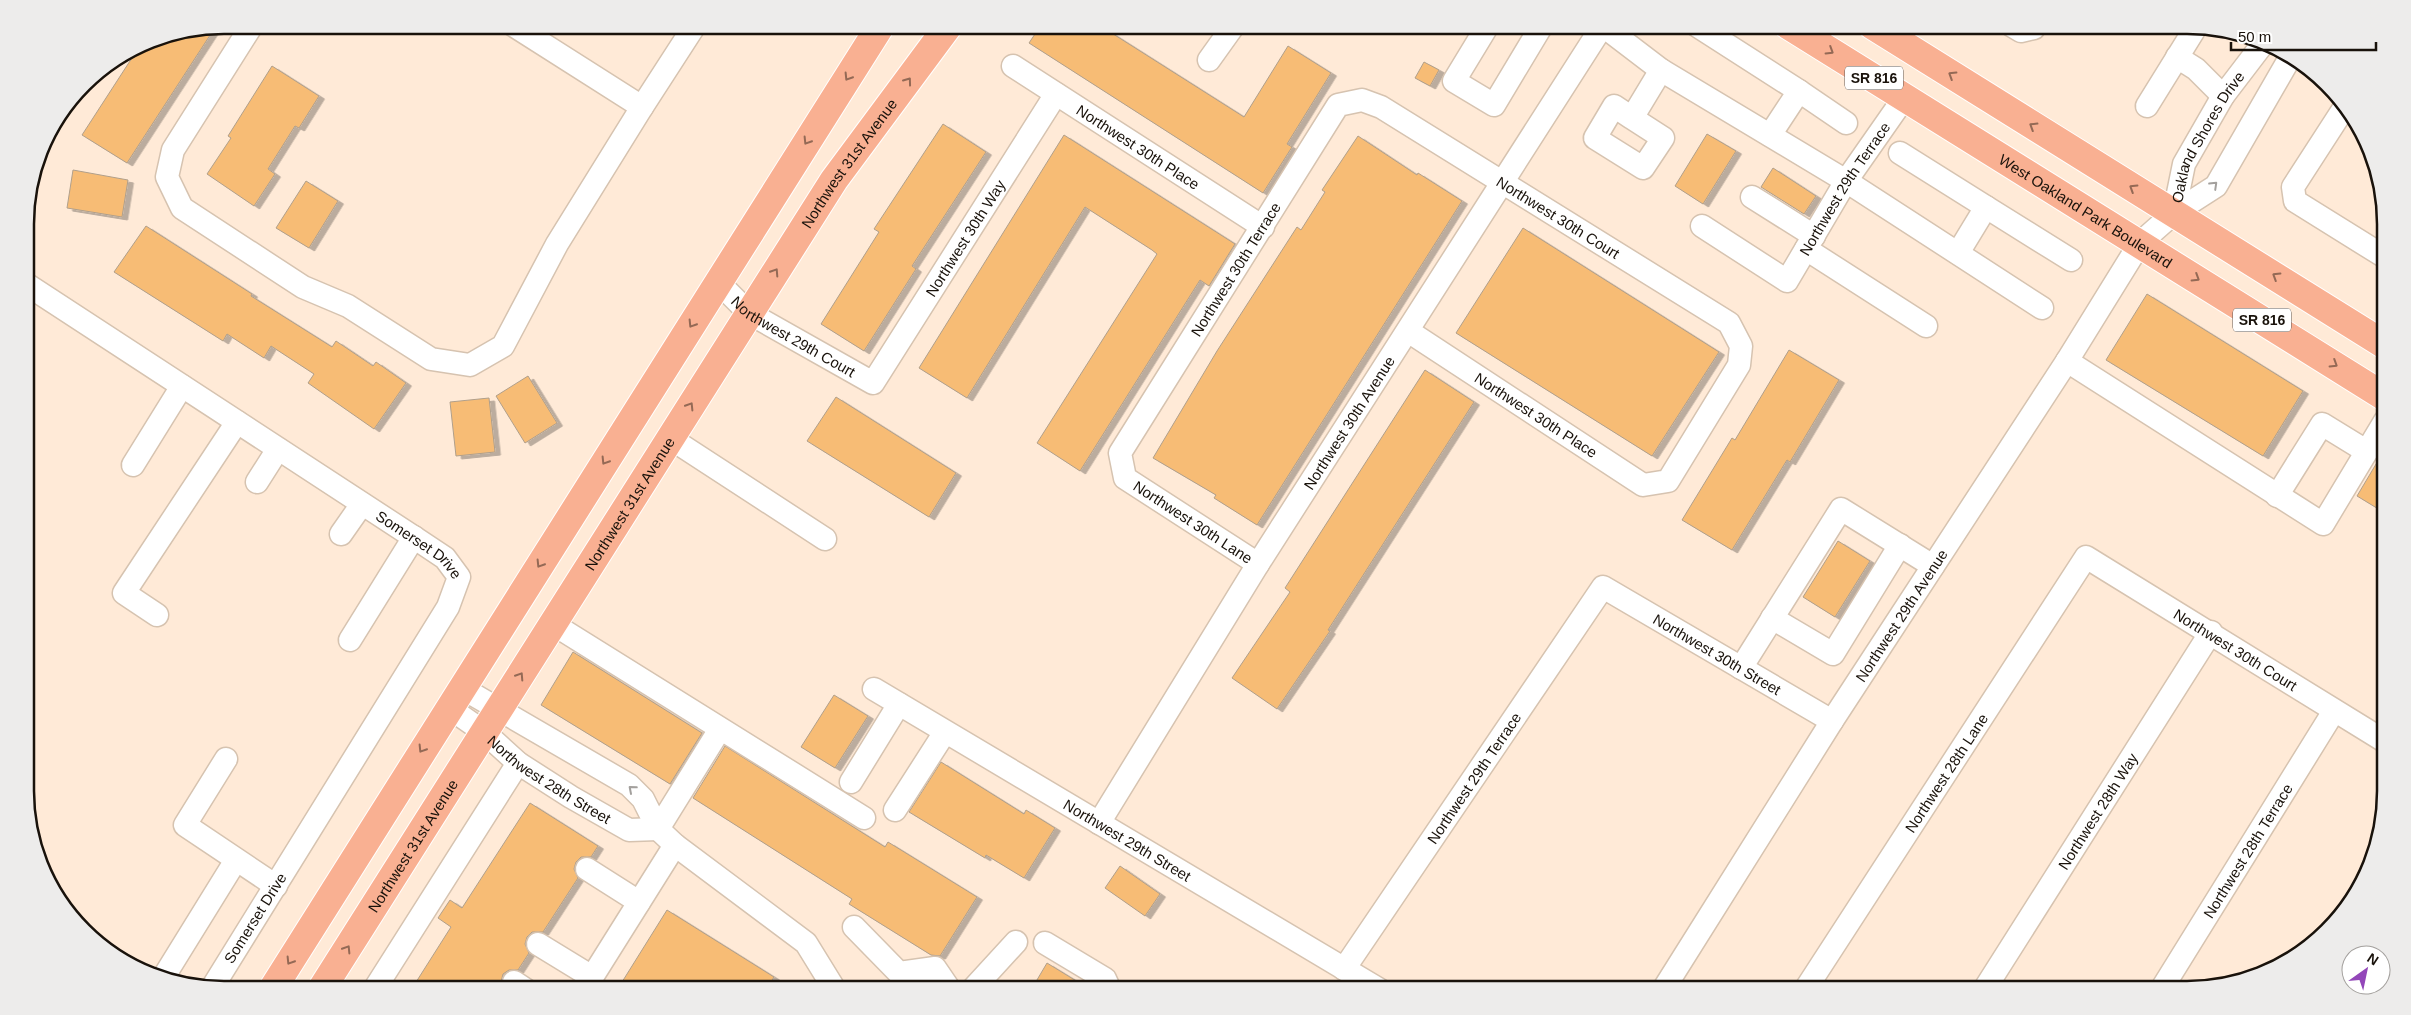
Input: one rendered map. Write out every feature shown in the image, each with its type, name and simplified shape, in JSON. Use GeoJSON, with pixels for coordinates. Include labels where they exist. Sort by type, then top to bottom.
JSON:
{"type":"FeatureCollection","features":[{"type":"Feature","properties":{"kind":"main road"},"geometry":{"type":"LineString","coordinates":[[278,981],[875,34]]}},
{"type":"Feature","properties":{"kind":"main road","name":"Northwest 31st Avenue"},"geometry":{"type":"LineString","coordinates":[[327,981],[834,180],[941,34]]}},
{"type":"Feature","properties":{"kind":"main road","name":"West Oakland Park Boulevard"},"geometry":{"type":"LineString","coordinates":[[1802,34],[2377,391]]}},
{"type":"Feature","properties":{"kind":"main road","name":"SR 816"},"geometry":{"type":"LineString","coordinates":[[1886,34],[2377,340]]}},
{"type":"Feature","properties":{"kind":"street"},"geometry":{"type":"LineString","coordinates":[[246,34],[173,150],[167,177],[182,208],[303,287],[348,306],[431,359],[470,365],[503,346],[557,244],[688,34]]}},
{"type":"Feature","properties":{"kind":"street"},"geometry":{"type":"LineString","coordinates":[[527,34],[642,107]]}},
{"type":"Feature","properties":{"kind":"street"},"geometry":{"type":"LineString","coordinates":[[1209,60],[1228,34]]}},
{"type":"Feature","properties":{"kind":"street"},"geometry":{"type":"LineString","coordinates":[[1483,34],[1454,81],[1494,105],[1537,34]]}},
{"type":"Feature","properties":{"kind":"street","name":"Northwest 30th Avenue"},"geometry":{"type":"LineString","coordinates":[[1099,823],[1258,564],[1597,34]]}},
{"type":"Feature","properties":{"kind":"street"},"geometry":{"type":"LineString","coordinates":[[1615,34],[1661,70],[1846,181],[2042,308]]}},
{"type":"Feature","properties":{"kind":"street"},"geometry":{"type":"LineString","coordinates":[[1710,34],[1846,122]]}},
{"type":"Feature","properties":{"kind":"street"},"geometry":{"type":"LineString","coordinates":[[2147,106],[2192,34]]}},
{"type":"Feature","properties":{"kind":"street","name":"Oakland Shores Drive"},"geometry":{"type":"LineString","coordinates":[[2174,213],[2184,164],[2223,96],[2260,48]]}},
{"type":"Feature","properties":{"kind":"street"},"geometry":{"type":"LineString","coordinates":[[2177,57],[2196,69],[2223,96]]}},
{"type":"Feature","properties":{"kind":"street","name":"Oakland Shores Drive"},"geometry":{"type":"LineString","coordinates":[[2140,243],[2174,213],[2216,186],[2287,62]]}},
{"type":"Feature","properties":{"kind":"street","name":"Northwest 30th Place"},"geometry":{"type":"LineString","coordinates":[[1013,66],[1263,227]]}},
{"type":"Feature","properties":{"kind":"street"},"geometry":{"type":"LineString","coordinates":[[1632,118],[1661,70]]}},
{"type":"Feature","properties":{"kind":"street"},"geometry":{"type":"LineString","coordinates":[[1770,135],[1799,91]]}},
{"type":"Feature","properties":{"kind":"street","name":"Northwest 30th Way"},"geometry":{"type":"LineString","coordinates":[[873,383],[1056,94]]}},
{"type":"Feature","properties":{"kind":"street","name":"Northwest 29th Terrace"},"geometry":{"type":"LineString","coordinates":[[1702,226],[1787,281],[1846,181],[1904,98]]}},
{"type":"Feature","properties":{"kind":"street","name":"Northwest 30th Court"},"geometry":{"type":"LineString","coordinates":[[1362,100],[1381,107],[1729,323],[1741,346],[1739,365],[1668,481]]}},
{"type":"Feature","properties":{"kind":"street","name":"Northwest 30th Terrace"},"geometry":{"type":"LineString","coordinates":[[1120,453],[1338,105],[1362,100]]}},
{"type":"Feature","properties":{"kind":"street"},"geometry":{"type":"LineString","coordinates":[[2341,113],[2293,187],[2295,201],[2377,253]]}},
{"type":"Feature","properties":{"kind":"street"},"geometry":{"type":"LineString","coordinates":[[1900,153],[2071,260]]}},
{"type":"Feature","properties":{"kind":"street"},"geometry":{"type":"LineString","coordinates":[[1752,197],[1810,242],[1926,326]]}},
{"type":"Feature","properties":{"kind":"street"},"geometry":{"type":"LineString","coordinates":[[1958,254],[1986,207]]}},
{"type":"Feature","properties":{"kind":"street","name":"Northwest 29th Avenue"},"geometry":{"type":"LineString","coordinates":[[1669,981],[1832,720],[2067,361],[2140,243]]}},
{"type":"Feature","properties":{"kind":"street","name":"Northwest 29th Court"},"geometry":{"type":"LineString","coordinates":[[718,282],[749,313],[873,383]]}},
{"type":"Feature","properties":{"kind":"street","name":"Somerset Drive"},"geometry":{"type":"LineString","coordinates":[[34,289],[445,558],[459,578],[448,607],[216,981]]}},
{"type":"Feature","properties":{"kind":"street","name":"Northwest 30th Place"},"geometry":{"type":"LineString","coordinates":[[1408,331],[1644,485],[1668,481]]}},
{"type":"Feature","properties":{"kind":"street"},"geometry":{"type":"LineString","coordinates":[[2067,361],[2322,524],[2377,434]]}},
{"type":"Feature","properties":{"kind":"street"},"geometry":{"type":"LineString","coordinates":[[133,465],[182,386]]}},
{"type":"Feature","properties":{"kind":"street"},"geometry":{"type":"LineString","coordinates":[[157,615],[124,593],[237,422]]}},
{"type":"Feature","properties":{"kind":"street"},"geometry":{"type":"LineString","coordinates":[[2277,496],[2322,424],[2366,451]]}},
{"type":"Feature","properties":{"kind":"street"},"geometry":{"type":"LineString","coordinates":[[670,438],[825,539]]}},
{"type":"Feature","properties":{"kind":"street"},"geometry":{"type":"LineString","coordinates":[[257,482],[278,449]]}},
{"type":"Feature","properties":{"kind":"street","name":"Northwest 30th Lane"},"geometry":{"type":"LineString","coordinates":[[1120,453],[1125,478],[1258,564]]}},
{"type":"Feature","properties":{"kind":"street"},"geometry":{"type":"LineString","coordinates":[[341,534],[362,504]]}},
{"type":"Feature","properties":{"kind":"street"},"geometry":{"type":"LineString","coordinates":[[1741,668],[1841,509],[1933,566]]}},
{"type":"Feature","properties":{"kind":"street"},"geometry":{"type":"LineString","coordinates":[[350,640],[414,537]]}},
{"type":"Feature","properties":{"kind":"street"},"geometry":{"type":"LineString","coordinates":[[1772,618],[1833,654],[1900,545]]}},
{"type":"Feature","properties":{"kind":"street","name":"Northwest 30th Court"},"geometry":{"type":"LineString","coordinates":[[2086,556],[2211,632],[2334,712],[2377,737]]}},
{"type":"Feature","properties":{"kind":"street","name":"Northwest 28th Lane"},"geometry":{"type":"LineString","coordinates":[[1811,981],[2086,556]]}},
{"type":"Feature","properties":{"kind":"street","name":"Northwest 29th Terrace"},"geometry":{"type":"LineString","coordinates":[[1352,979],[1603,587]]}},
{"type":"Feature","properties":{"kind":"street","name":"Northwest 30th Street"},"geometry":{"type":"LineString","coordinates":[[1603,587],[1832,720]]}},
{"type":"Feature","properties":{"kind":"street"},"geometry":{"type":"LineString","coordinates":[[553,624],[864,818]]}},
{"type":"Feature","properties":{"kind":"street","name":"Northwest 28th Way"},"geometry":{"type":"LineString","coordinates":[[1990,981],[2211,632]]}},
{"type":"Feature","properties":{"kind":"street","name":"Northwest 29th Street"},"geometry":{"type":"LineString","coordinates":[[874,689],[1099,823],[1352,979]]}},
{"type":"Feature","properties":{"kind":"street","name":"Northwest 28th Street"},"geometry":{"type":"LineString","coordinates":[[455,698],[491,721],[629,785],[643,799],[658,829],[675,845],[806,943],[829,981]]}},
{"type":"Feature","properties":{"kind":"street"},"geometry":{"type":"LineString","coordinates":[[851,782],[899,704]]}},
{"type":"Feature","properties":{"kind":"street","name":"Northwest 28th Terrace"},"geometry":{"type":"LineString","coordinates":[[2167,981],[2334,712]]}},
{"type":"Feature","properties":{"kind":"street","name":"Northwest 28th Street"},"geometry":{"type":"LineString","coordinates":[[491,721],[518,763],[543,781],[629,830],[658,829]]}},
{"type":"Feature","properties":{"kind":"street"},"geometry":{"type":"LineString","coordinates":[[658,829],[720,729]]}},
{"type":"Feature","properties":{"kind":"street"},"geometry":{"type":"LineString","coordinates":[[895,810],[945,732]]}},
{"type":"Feature","properties":{"kind":"street"},"geometry":{"type":"LineString","coordinates":[[226,759],[185,825],[276,886]]}},
{"type":"Feature","properties":{"kind":"street"},"geometry":{"type":"LineString","coordinates":[[380,981],[518,763]]}},
{"type":"Feature","properties":{"kind":"street"},"geometry":{"type":"LineString","coordinates":[[590,981],[675,845]]}},
{"type":"Feature","properties":{"kind":"street"},"geometry":{"type":"LineString","coordinates":[[166,972],[236,860]]}},
{"type":"Feature","properties":{"kind":"street"},"geometry":{"type":"LineString","coordinates":[[587,869],[639,902]]}},
{"type":"Feature","properties":{"kind":"street"},"geometry":{"type":"LineString","coordinates":[[854,927],[899,973],[935,968],[944,981]]}},
{"type":"Feature","properties":{"kind":"street"},"geometry":{"type":"LineString","coordinates":[[984,981],[1016,942]]}},
{"type":"Feature","properties":{"kind":"street"},"geometry":{"type":"LineString","coordinates":[[1045,943],[1106,981]]}},
{"type":"Feature","properties":{"kind":"street"},"geometry":{"type":"LineString","coordinates":[[538,944],[584,981]]}},
{"type":"Feature","properties":{"kind":"building"},"geometry":{"type":"Polygon","coordinates":[[[211,34],[127,163],[82,135],[133,56],[174,40],[211,34]]]}},
{"type":"Feature","properties":{"kind":"building"},"geometry":{"type":"Polygon","coordinates":[[[1035,34],[1113,34],[1244,117],[1288,46],[1331,73],[1287,144],[1292,147],[1263,193],[1029,43],[1035,34]]]}},
{"type":"Feature","properties":{"kind":"building"},"geometry":{"type":"Polygon","coordinates":[[[1424,62],[1439,70],[1430,86],[1415,78],[1424,62]]]}},
{"type":"Feature","properties":{"kind":"building"},"geometry":{"type":"Polygon","coordinates":[[[272,66],[319,96],[299,128],[295,126],[268,169],[275,174],[254,206],[207,174],[231,138],[228,136],[272,66]]]}},
{"type":"Feature","properties":{"kind":"building"},"geometry":{"type":"Polygon","coordinates":[[[943,124],[986,152],[912,266],[916,269],[864,351],[821,324],[879,232],[874,229],[943,124]]]}},
{"type":"Feature","properties":{"kind":"building"},"geometry":{"type":"Polygon","coordinates":[[[1707,134],[1736,151],[1703,204],[1675,186],[1707,134]]]}},
{"type":"Feature","properties":{"kind":"building"},"geometry":{"type":"Polygon","coordinates":[[[1064,135],[1235,244],[1209,286],[1200,280],[1080,471],[1037,443],[1157,254],[1085,207],[967,398],[919,368],[1064,135]]]}},
{"type":"Feature","properties":{"kind":"building"},"geometry":{"type":"Polygon","coordinates":[[[1358,136],[1417,175],[1418,173],[1462,201],[1257,525],[1214,498],[1216,495],[1153,458],[1217,351],[1297,227],[1301,230],[1325,192],[1322,190],[1358,136]]]}},
{"type":"Feature","properties":{"kind":"building"},"geometry":{"type":"Polygon","coordinates":[[[1773,168],[1816,196],[1804,214],[1761,187],[1773,168]]]}},
{"type":"Feature","properties":{"kind":"building"},"geometry":{"type":"Polygon","coordinates":[[[73,170],[128,180],[122,217],[67,208],[73,170]]]}},
{"type":"Feature","properties":{"kind":"building"},"geometry":{"type":"Polygon","coordinates":[[[306,181],[338,201],[309,248],[276,228],[306,181]]]}},
{"type":"Feature","properties":{"kind":"building"},"geometry":{"type":"Polygon","coordinates":[[[146,226],[332,347],[336,341],[373,366],[376,362],[406,383],[374,429],[308,383],[314,374],[271,346],[264,358],[227,334],[223,341],[114,272],[146,226]]]}},
{"type":"Feature","properties":{"kind":"building"},"geometry":{"type":"Polygon","coordinates":[[[1523,228],[1719,352],[1652,456],[1456,333],[1523,228]]]}},
{"type":"Feature","properties":{"kind":"building"},"geometry":{"type":"Polygon","coordinates":[[[2147,294],[2303,391],[2263,456],[2106,360],[2147,294]]]}},
{"type":"Feature","properties":{"kind":"building"},"geometry":{"type":"Polygon","coordinates":[[[1789,350],[1839,380],[1790,462],[1787,460],[1732,550],[1682,520],[1732,438],[1735,440],[1789,350]]]}},
{"type":"Feature","properties":{"kind":"building"},"geometry":{"type":"Polygon","coordinates":[[[1425,370],[1474,402],[1328,630],[1330,631],[1277,709],[1232,678],[1290,592],[1285,588],[1425,370]]]}},
{"type":"Feature","properties":{"kind":"building"},"geometry":{"type":"Polygon","coordinates":[[[528,376],[557,423],[525,443],[496,396],[528,376]]]}},
{"type":"Feature","properties":{"kind":"building"},"geometry":{"type":"Polygon","coordinates":[[[836,397],[956,473],[929,517],[807,441],[836,397]]]}},
{"type":"Feature","properties":{"kind":"building"},"geometry":{"type":"Polygon","coordinates":[[[489,398],[495,452],[456,456],[450,402],[489,398]]]}},
{"type":"Feature","properties":{"kind":"building"},"geometry":{"type":"Polygon","coordinates":[[[2377,462],[2377,508],[2357,496],[2377,462]]]}},
{"type":"Feature","properties":{"kind":"building"},"geometry":{"type":"Polygon","coordinates":[[[1838,541],[1870,561],[1835,617],[1803,597],[1838,541]]]}},
{"type":"Feature","properties":{"kind":"building"},"geometry":{"type":"Polygon","coordinates":[[[573,652],[702,733],[670,784],[541,705],[573,652]]]}},
{"type":"Feature","properties":{"kind":"building"},"geometry":{"type":"Polygon","coordinates":[[[834,695],[868,716],[835,768],[801,747],[834,695]]]}},
{"type":"Feature","properties":{"kind":"building"},"geometry":{"type":"Polygon","coordinates":[[[725,746],[885,847],[888,842],[977,897],[940,956],[931,955],[849,904],[852,899],[693,798],[725,746]]]}},
{"type":"Feature","properties":{"kind":"building"},"geometry":{"type":"Polygon","coordinates":[[[941,762],[1024,814],[1026,810],[1055,828],[1024,878],[986,855],[985,858],[909,812],[941,762]]]}},
{"type":"Feature","properties":{"kind":"building"},"geometry":{"type":"Polygon","coordinates":[[[530,803],[598,846],[591,857],[581,857],[576,862],[574,869],[578,878],[543,932],[532,932],[527,937],[525,944],[529,953],[518,970],[509,970],[503,974],[501,981],[417,981],[451,927],[438,918],[450,900],[462,908],[530,803]]]}},
{"type":"Feature","properties":{"kind":"building"},"geometry":{"type":"Polygon","coordinates":[[[1120,866],[1160,894],[1145,916],[1105,888],[1120,866]]]}},
{"type":"Feature","properties":{"kind":"building"},"geometry":{"type":"Polygon","coordinates":[[[667,910],[774,977],[772,981],[623,981],[667,910]]]}},
{"type":"Feature","properties":{"kind":"building"},"geometry":{"type":"Polygon","coordinates":[[[1047,963],[1076,981],[1036,981],[1047,963]]]}}]}
